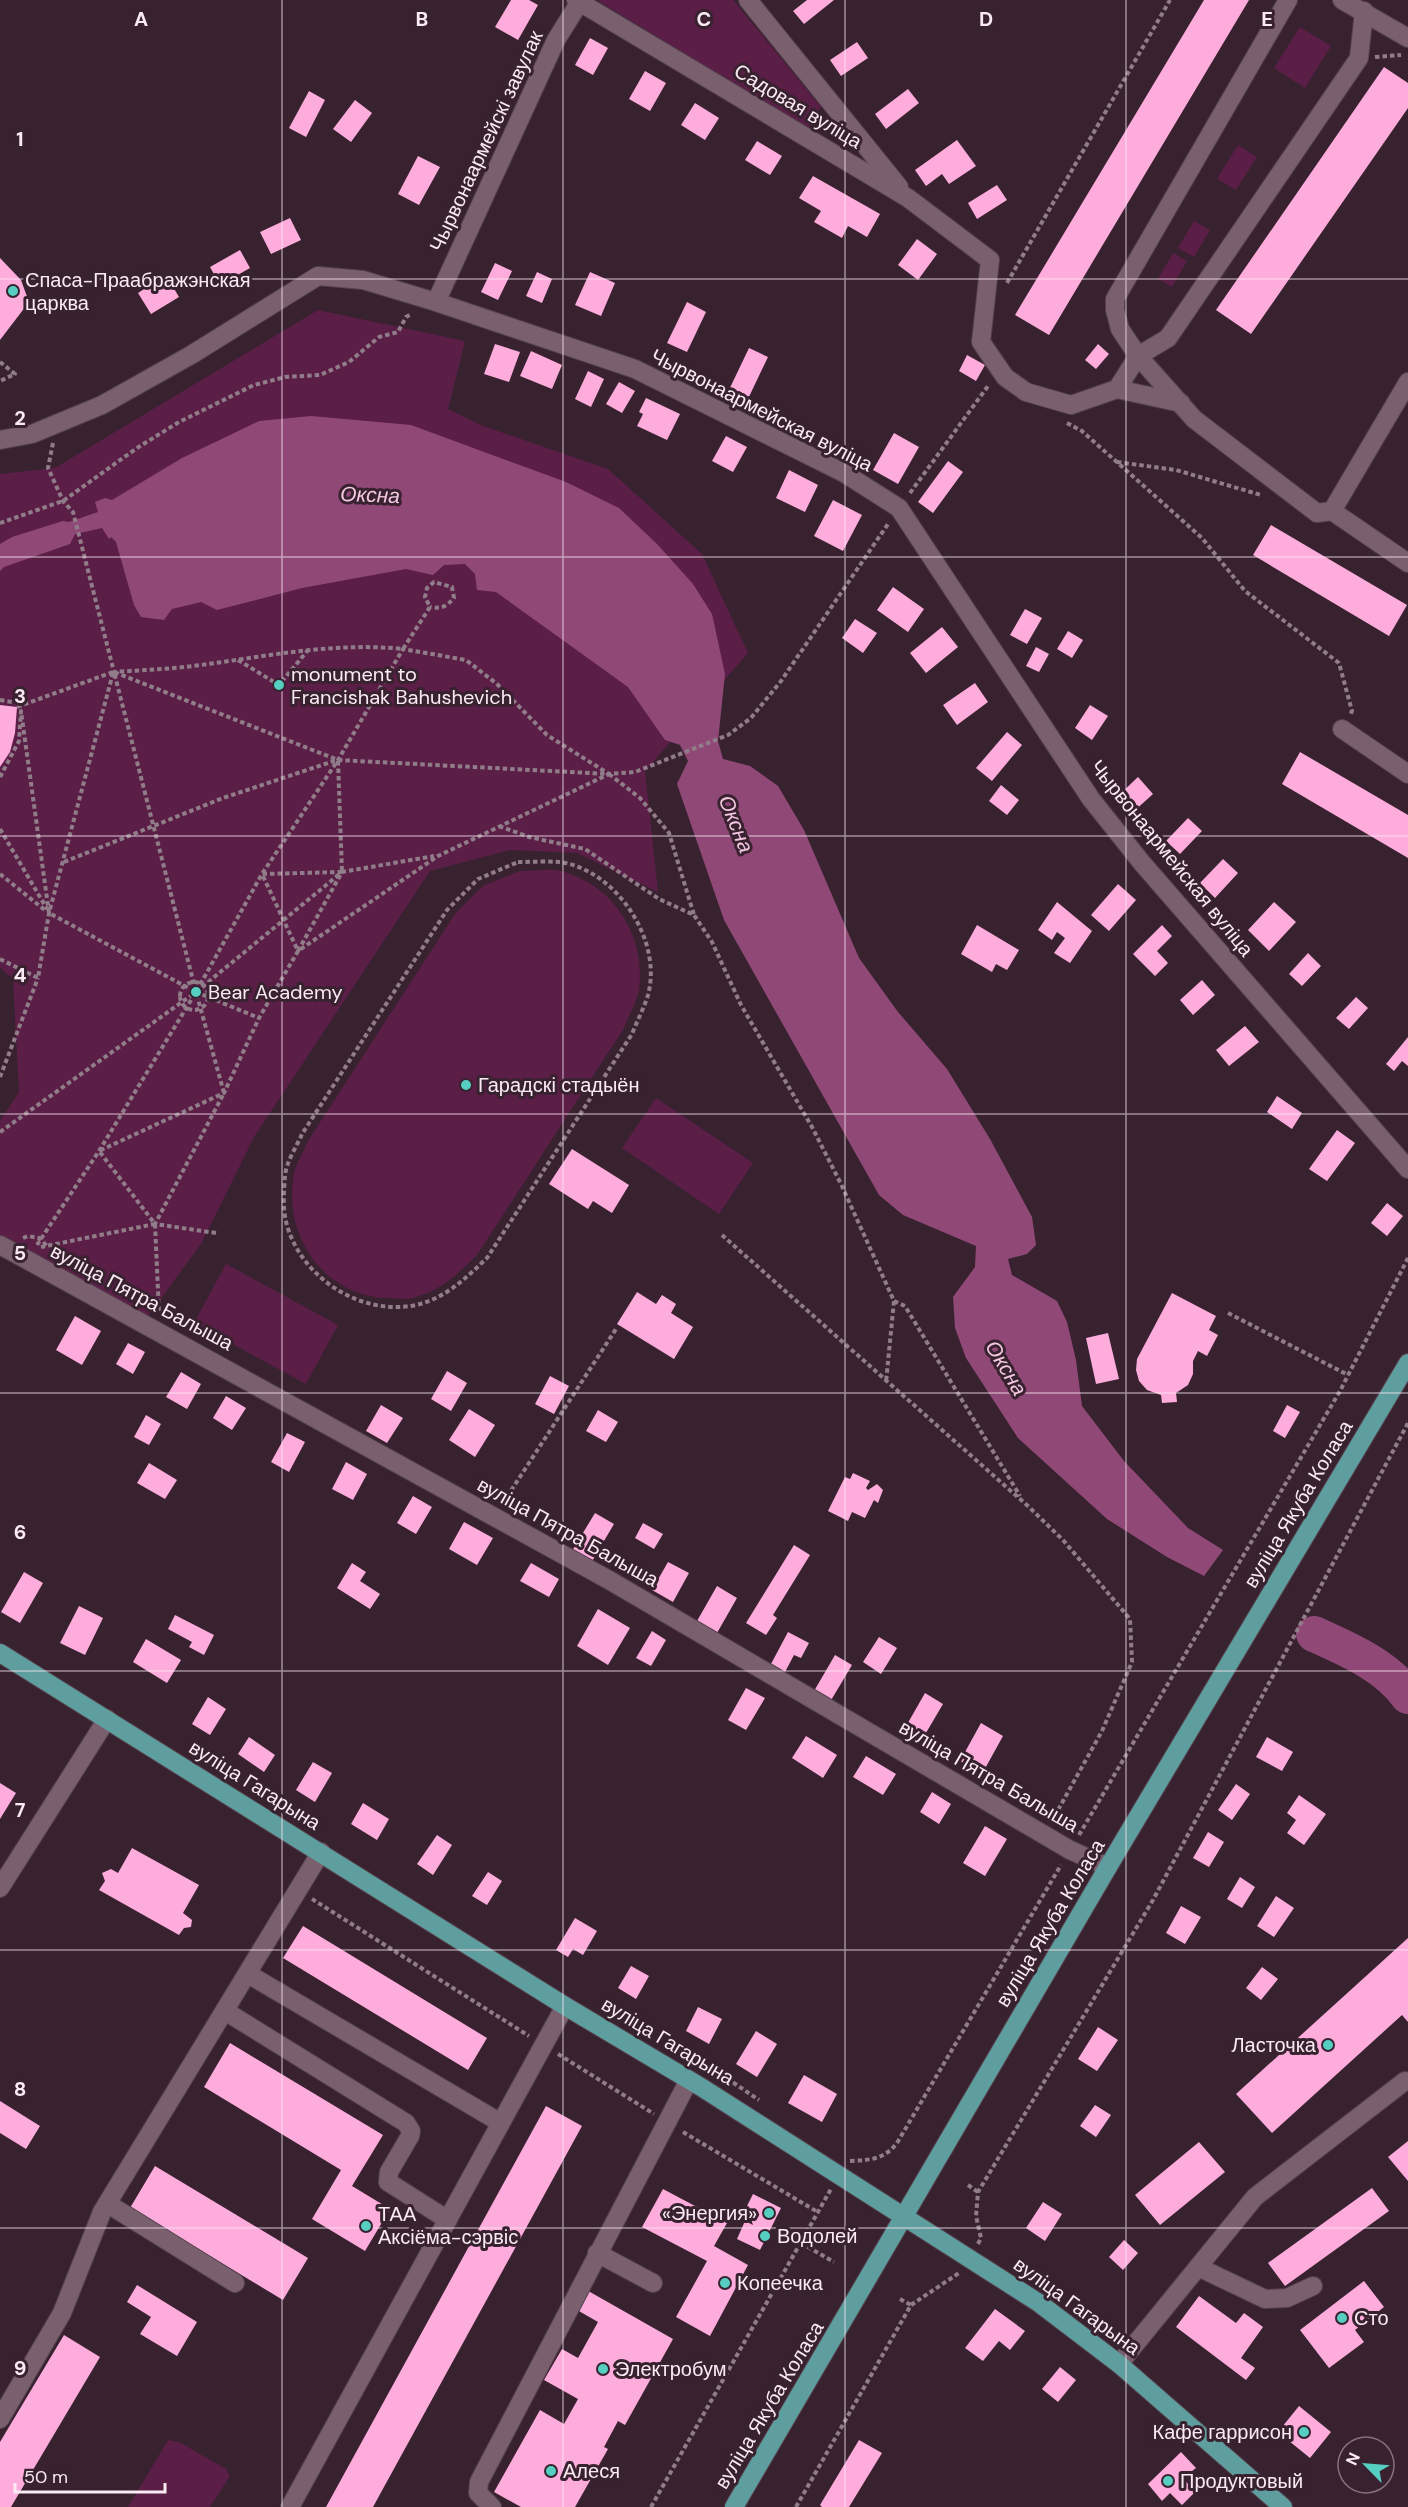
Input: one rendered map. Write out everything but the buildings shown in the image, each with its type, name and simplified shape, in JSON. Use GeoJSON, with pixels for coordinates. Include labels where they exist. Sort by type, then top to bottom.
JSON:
{"type":"FeatureCollection","features":[{"type":"Feature","properties":{"kind":"main road","name":"вуліца Якуба Коласа"},"geometry":{"type":"LineString","coordinates":[[734,2507],[1108,1867],[1408,1363]]}},
{"type":"Feature","properties":{"kind":"main road","name":"вуліца Гагарына"},"geometry":{"type":"LineString","coordinates":[[0,1653],[565,2006],[689,2080],[1039,2303],[1119,2364],[1283,2507]]}},
{"type":"Feature","properties":{"kind":"street"},"geometry":{"type":"LineString","coordinates":[[748,0],[908,198]]}},
{"type":"Feature","properties":{"kind":"street"},"geometry":{"type":"LineString","coordinates":[[1288,0],[1115,298],[1114,310],[1120,329],[1138,356],[1194,419],[1317,513],[1332,511],[1408,563]]}},
{"type":"Feature","properties":{"kind":"street"},"geometry":{"type":"LineString","coordinates":[[1342,0],[1408,38]]}},
{"type":"Feature","properties":{"kind":"street","name":"Садовая вуліца"},"geometry":{"type":"LineString","coordinates":[[579,1],[908,198],[990,260],[981,342],[1001,384]]}},
{"type":"Feature","properties":{"kind":"street","name":"Чырвонаармейскі завулак"},"geometry":{"type":"LineString","coordinates":[[436,302],[556,40],[579,1]]}},
{"type":"Feature","properties":{"kind":"street"},"geometry":{"type":"LineString","coordinates":[[1117,389],[1138,356],[1168,338],[1359,58],[1364,11]]}},
{"type":"Feature","properties":{"kind":"street","name":"Чырвонаармейская вуліца"},"geometry":{"type":"LineString","coordinates":[[0,440],[32,434],[102,405],[318,276],[363,280],[635,369],[844,473],[899,508],[1091,799],[1150,872],[1408,1169]]}},
{"type":"Feature","properties":{"kind":"street"},"geometry":{"type":"LineString","coordinates":[[1332,511],[1408,382]]}},
{"type":"Feature","properties":{"kind":"street"},"geometry":{"type":"LineString","coordinates":[[1001,384],[1071,405],[1117,389],[1181,403]]}},
{"type":"Feature","properties":{"kind":"street"},"geometry":{"type":"LineString","coordinates":[[1342,729],[1408,774]]}},
{"type":"Feature","properties":{"kind":"street","name":"вуліца Пятра Балыша"},"geometry":{"type":"LineString","coordinates":[[0,1245],[495,1516],[609,1580],[1043,1835],[1108,1867]]}},
{"type":"Feature","properties":{"kind":"street"},"geometry":{"type":"LineString","coordinates":[[0,1888],[107,1719]]}},
{"type":"Feature","properties":{"kind":"street"},"geometry":{"type":"LineString","coordinates":[[0,2419],[62,2313],[108,2204],[321,1852]]}},
{"type":"Feature","properties":{"kind":"street"},"geometry":{"type":"LineString","coordinates":[[248,1974],[501,2123]]}},
{"type":"Feature","properties":{"kind":"street"},"geometry":{"type":"LineString","coordinates":[[290,2507],[565,2006]]}},
{"type":"Feature","properties":{"kind":"street"},"geometry":{"type":"LineString","coordinates":[[225,2011],[406,2123],[411,2131],[410,2136],[389,2172],[388,2182],[448,2220]]}},
{"type":"Feature","properties":{"kind":"street"},"geometry":{"type":"LineString","coordinates":[[492,2507],[478,2493],[479,2482],[689,2080]]}},
{"type":"Feature","properties":{"kind":"street"},"geometry":{"type":"LineString","coordinates":[[1119,2364],[1255,2197],[1405,2081]]}},
{"type":"Feature","properties":{"kind":"street"},"geometry":{"type":"LineString","coordinates":[[108,2204],[235,2283]]}},
{"type":"Feature","properties":{"kind":"street"},"geometry":{"type":"LineString","coordinates":[[597,2253],[653,2283]]}},
{"type":"Feature","properties":{"kind":"street"},"geometry":{"type":"LineString","coordinates":[[1198,2267],[1265,2299],[1287,2298],[1313,2286]]}},
{"type":"Feature","properties":{"kind":"path"},"geometry":{"type":"LineString","coordinates":[[1006,285],[1170,0]]}},
{"type":"Feature","properties":{"kind":"path"},"geometry":{"type":"LineString","coordinates":[[1359,58],[1408,55]]}},
{"type":"Feature","properties":{"kind":"path"},"geometry":{"type":"LineString","coordinates":[[0,523],[63,501],[136,448],[179,422],[269,380],[320,375],[349,362],[379,337],[398,332],[406,317],[436,302]]}},
{"type":"Feature","properties":{"kind":"path"},"geometry":{"type":"LineString","coordinates":[[0,362],[15,374],[0,381]]}},
{"type":"Feature","properties":{"kind":"path"},"geometry":{"type":"LineString","coordinates":[[987,386],[1001,384]]}},
{"type":"Feature","properties":{"kind":"path"},"geometry":{"type":"LineString","coordinates":[[114,672],[338,760],[609,774],[635,772],[728,735],[751,718],[781,681],[899,508],[987,386],[1001,384]]}},
{"type":"Feature","properties":{"kind":"path"},"geometry":{"type":"LineString","coordinates":[[1061,421],[1083,431],[1202,538],[1245,591],[1339,663],[1352,711],[1342,729]]}},
{"type":"Feature","properties":{"kind":"path"},"geometry":{"type":"LineString","coordinates":[[56,425],[48,468],[63,501],[73,512],[81,539],[153,826],[224,1093]]}},
{"type":"Feature","properties":{"kind":"path"},"geometry":{"type":"LineString","coordinates":[[1116,462],[1176,470],[1265,496]]}},
{"type":"Feature","properties":{"kind":"path"},"geometry":{"type":"LineString","coordinates":[[434,582],[452,587],[454,598],[449,604],[441,609],[430,607],[424,597],[427,588],[434,582]]}},
{"type":"Feature","properties":{"kind":"path"},"geometry":{"type":"LineString","coordinates":[[203,985],[262,874],[338,760],[430,607]]}},
{"type":"Feature","properties":{"kind":"path"},"geometry":{"type":"LineString","coordinates":[[16,707],[114,672],[237,659],[309,648],[379,646],[466,660],[497,684],[547,735],[609,774],[640,798],[669,833],[694,915],[712,942],[741,1005],[812,1127],[841,1184],[894,1301],[886,1380]]}},
{"type":"Feature","properties":{"kind":"path"},"geometry":{"type":"LineString","coordinates":[[237,659],[279,686],[309,648]]}},
{"type":"Feature","properties":{"kind":"path"},"geometry":{"type":"LineString","coordinates":[[0,1077],[38,978],[49,913],[114,672]]}},
{"type":"Feature","properties":{"kind":"path"},"geometry":{"type":"LineString","coordinates":[[0,700],[24,704]]}},
{"type":"Feature","properties":{"kind":"path"},"geometry":{"type":"LineString","coordinates":[[0,777],[20,741],[21,711],[49,913]]}},
{"type":"Feature","properties":{"kind":"path"},"geometry":{"type":"LineString","coordinates":[[63,862],[223,798],[338,760]]}},
{"type":"Feature","properties":{"kind":"path"},"geometry":{"type":"LineString","coordinates":[[149,1308],[159,1314],[155,1224],[224,1093],[259,1018],[342,872],[338,760]]}},
{"type":"Feature","properties":{"kind":"path"},"geometry":{"type":"LineString","coordinates":[[297,951],[438,856],[609,774]]}},
{"type":"Feature","properties":{"kind":"path"},"geometry":{"type":"LineString","coordinates":[[499,826],[530,837],[585,849],[659,899],[694,915]]}},
{"type":"Feature","properties":{"kind":"path"},"geometry":{"type":"LineString","coordinates":[[0,829],[49,913]]}},
{"type":"Feature","properties":{"kind":"path"},"geometry":{"type":"LineString","coordinates":[[262,874],[342,872],[438,856]]}},
{"type":"Feature","properties":{"kind":"path"},"geometry":{"type":"LineString","coordinates":[[518,862],[561,862],[602,879],[632,910],[648,950],[648,994],[632,1034],[487,1258],[456,1288],[415,1305],[372,1305],[332,1288],[302,1257],[285,1217],[285,1174],[302,1134],[447,910],[478,879],[518,862]]}},
{"type":"Feature","properties":{"kind":"path"},"geometry":{"type":"LineString","coordinates":[[0,1132],[196,992],[342,872]]}},
{"type":"Feature","properties":{"kind":"path"},"geometry":{"type":"LineString","coordinates":[[0,874],[49,913],[186,987],[259,1018]]}},
{"type":"Feature","properties":{"kind":"path"},"geometry":{"type":"LineString","coordinates":[[262,874],[297,951]]}},
{"type":"Feature","properties":{"kind":"path"},"geometry":{"type":"LineString","coordinates":[[0,959],[38,978]]}},
{"type":"Feature","properties":{"kind":"path"},"geometry":{"type":"LineString","coordinates":[[194,982],[203,985],[209,994],[201,1007],[194,1010],[181,1003],[180,996],[186,987],[194,982]]}},
{"type":"Feature","properties":{"kind":"path"},"geometry":{"type":"LineString","coordinates":[[35,1248],[99,1151],[196,992]]}},
{"type":"Feature","properties":{"kind":"path"},"geometry":{"type":"LineString","coordinates":[[99,1151],[224,1093]]}},
{"type":"Feature","properties":{"kind":"path"},"geometry":{"type":"LineString","coordinates":[[99,1151],[155,1224]]}},
{"type":"Feature","properties":{"kind":"path"},"geometry":{"type":"LineString","coordinates":[[35,1248],[155,1224],[216,1233]]}},
{"type":"Feature","properties":{"kind":"path"},"geometry":{"type":"LineString","coordinates":[[722,1235],[1023,1501],[1063,1539],[1130,1619],[1132,1662],[1102,1731],[1043,1835]]}},
{"type":"Feature","properties":{"kind":"path"},"geometry":{"type":"LineString","coordinates":[[35,1248],[41,1252]]}},
{"type":"Feature","properties":{"kind":"path"},"geometry":{"type":"LineString","coordinates":[[651,2507],[801,2243],[816,2211],[849,2161],[876,2159],[891,2151],[897,2143],[1348,1375],[1408,1258]]}},
{"type":"Feature","properties":{"kind":"path"},"geometry":{"type":"LineString","coordinates":[[894,1301],[904,1306],[1023,1501]]}},
{"type":"Feature","properties":{"kind":"path"},"geometry":{"type":"LineString","coordinates":[[1228,1313],[1348,1375]]}},
{"type":"Feature","properties":{"kind":"path"},"geometry":{"type":"LineString","coordinates":[[495,1516],[616,1329]]}},
{"type":"Feature","properties":{"kind":"path"},"geometry":{"type":"LineString","coordinates":[[796,2507],[911,2305],[959,2273],[970,2258],[981,2238],[976,2216],[978,2192],[1153,1900],[1408,1423]]}},
{"type":"Feature","properties":{"kind":"path"},"geometry":{"type":"LineString","coordinates":[[897,2143],[904,2147]]}},
{"type":"Feature","properties":{"kind":"path"},"geometry":{"type":"LineString","coordinates":[[968,2185],[978,2192]]}},
{"type":"Feature","properties":{"kind":"path"},"geometry":{"type":"LineString","coordinates":[[801,2243],[834,2262]]}},
{"type":"Feature","properties":{"kind":"path"},"geometry":{"type":"LineString","coordinates":[[900,2299],[911,2305]]}},
{"type":"Feature","properties":{"kind":"shaded area"},"geometry":{"type":"Polygon","coordinates":[[[597,0],[733,0],[821,107],[808,129],[597,0]]]}},
{"type":"Feature","properties":{"kind":"shaded area"},"geometry":{"type":"Polygon","coordinates":[[[1300,27],[1331,46],[1305,88],[1274,68],[1300,27]]]}},
{"type":"Feature","properties":{"kind":"shaded area"},"geometry":{"type":"Polygon","coordinates":[[[1238,145],[1257,157],[1236,190],[1217,179],[1238,145]]]}},
{"type":"Feature","properties":{"kind":"shaded area"},"geometry":{"type":"Polygon","coordinates":[[[1194,221],[1210,230],[1194,257],[1178,248],[1194,221]]]}},
{"type":"Feature","properties":{"kind":"shaded area"},"geometry":{"type":"Polygon","coordinates":[[[1173,253],[1187,261],[1172,287],[1158,279],[1173,253]]]}},
{"type":"Feature","properties":{"kind":"shaded area"},"geometry":{"type":"Polygon","coordinates":[[[318,310],[465,341],[448,409],[483,426],[608,469],[702,554],[748,653],[645,771],[658,892],[577,853],[510,850],[430,871],[254,1137],[201,1244],[145,1320],[0,1237],[0,1121],[19,1092],[13,979],[0,968],[0,474],[55,468],[318,310]]]}},
{"type":"Feature","properties":{"kind":"shaded area","name":"Гарадскі стадыён"},"geometry":{"type":"Polygon","coordinates":[[[520,871],[561,871],[597,888],[611,901],[631,932],[637,951],[640,970],[639,990],[634,1004],[624,1028],[477,1255],[470,1262],[456,1275],[432,1291],[410,1299],[367,1295],[347,1288],[315,1262],[304,1244],[296,1224],[292,1202],[293,1180],[297,1165],[308,1141],[455,914],[483,886],[520,871]]]}},
{"type":"Feature","properties":{"kind":"shaded area"},"geometry":{"type":"Polygon","coordinates":[[[656,1098],[753,1163],[719,1214],[622,1148],[656,1098]]]}},
{"type":"Feature","properties":{"kind":"shaded area"},"geometry":{"type":"Polygon","coordinates":[[[226,1264],[338,1325],[306,1384],[194,1323],[226,1264]]]}},
{"type":"Feature","properties":{"kind":"shaded area"},"geometry":{"type":"Polygon","coordinates":[[[168,2440],[179,2442],[226,2469],[230,2476],[210,2507],[128,2507],[168,2440]]]}},
{"type":"Feature","properties":{"kind":"water"},"geometry":{"type":"Polygon","coordinates":[[[311,416],[411,425],[566,482],[619,508],[657,544],[693,584],[712,614],[725,674],[718,741],[723,759],[750,766],[778,786],[804,830],[859,958],[898,1012],[947,1069],[990,1139],[1032,1217],[1036,1245],[1027,1254],[1008,1259],[1012,1275],[1057,1301],[1067,1322],[1076,1360],[1082,1406],[1124,1461],[1188,1528],[1223,1550],[1204,1576],[1167,1557],[1107,1519],[1018,1438],[966,1358],[955,1328],[953,1297],[975,1267],[976,1246],[903,1215],[879,1195],[724,920],[677,784],[688,761],[680,745],[665,740],[628,687],[496,592],[477,590],[475,574],[465,564],[444,565],[433,575],[406,569],[302,588],[217,610],[201,602],[172,609],[164,620],[141,617],[134,605],[116,542],[111,537],[109,539],[102,528],[75,534],[70,544],[4,567],[0,571],[0,544],[12,537],[98,512],[95,502],[105,498],[112,500],[182,458],[259,421],[311,416]]]}},
{"type":"Feature","properties":{"kind":"waterway","name":"Оксна"},"geometry":{"type":"LineString","coordinates":[[1314,1634],[1365,1659],[1389,1675],[1408,1696]]}},
{"type":"Feature","properties":{"kind":"place","name":"Спаса-Праабражэнская царква"},"geometry":{"type":"Point","coordinates":[13,291]}},
{"type":"Feature","properties":{"kind":"place","name":"monument to Francishak Bahushevich"},"geometry":{"type":"Point","coordinates":[279,685]}},
{"type":"Feature","properties":{"kind":"place","name":"Bear Academy"},"geometry":{"type":"Point","coordinates":[196,992]}},
{"type":"Feature","properties":{"kind":"place","name":"Гарадскі стадыён"},"geometry":{"type":"Point","coordinates":[466,1085]}},
{"type":"Feature","properties":{"kind":"place","name":"Ласточка"},"geometry":{"type":"Point","coordinates":[1328,2045]}},
{"type":"Feature","properties":{"kind":"place","name":"«Энергия»"},"geometry":{"type":"Point","coordinates":[769,2213]}},
{"type":"Feature","properties":{"kind":"place","name":"ТАА Аксіёма-сэрвіс"},"geometry":{"type":"Point","coordinates":[366,2226]}},
{"type":"Feature","properties":{"kind":"place","name":"Водолей"},"geometry":{"type":"Point","coordinates":[765,2236]}},
{"type":"Feature","properties":{"kind":"place","name":"Копеечка"},"geometry":{"type":"Point","coordinates":[725,2283]}},
{"type":"Feature","properties":{"kind":"place","name":"Сто"},"geometry":{"type":"Point","coordinates":[1342,2318]}},
{"type":"Feature","properties":{"kind":"place","name":"Электробум"},"geometry":{"type":"Point","coordinates":[603,2369]}},
{"type":"Feature","properties":{"kind":"place","name":"Кафе гаррисон"},"geometry":{"type":"Point","coordinates":[1304,2432]}},
{"type":"Feature","properties":{"kind":"place","name":"Алеся"},"geometry":{"type":"Point","coordinates":[551,2471]}},
{"type":"Feature","properties":{"kind":"place","name":"Продуктовый"},"geometry":{"type":"Point","coordinates":[1168,2481]}}]}
